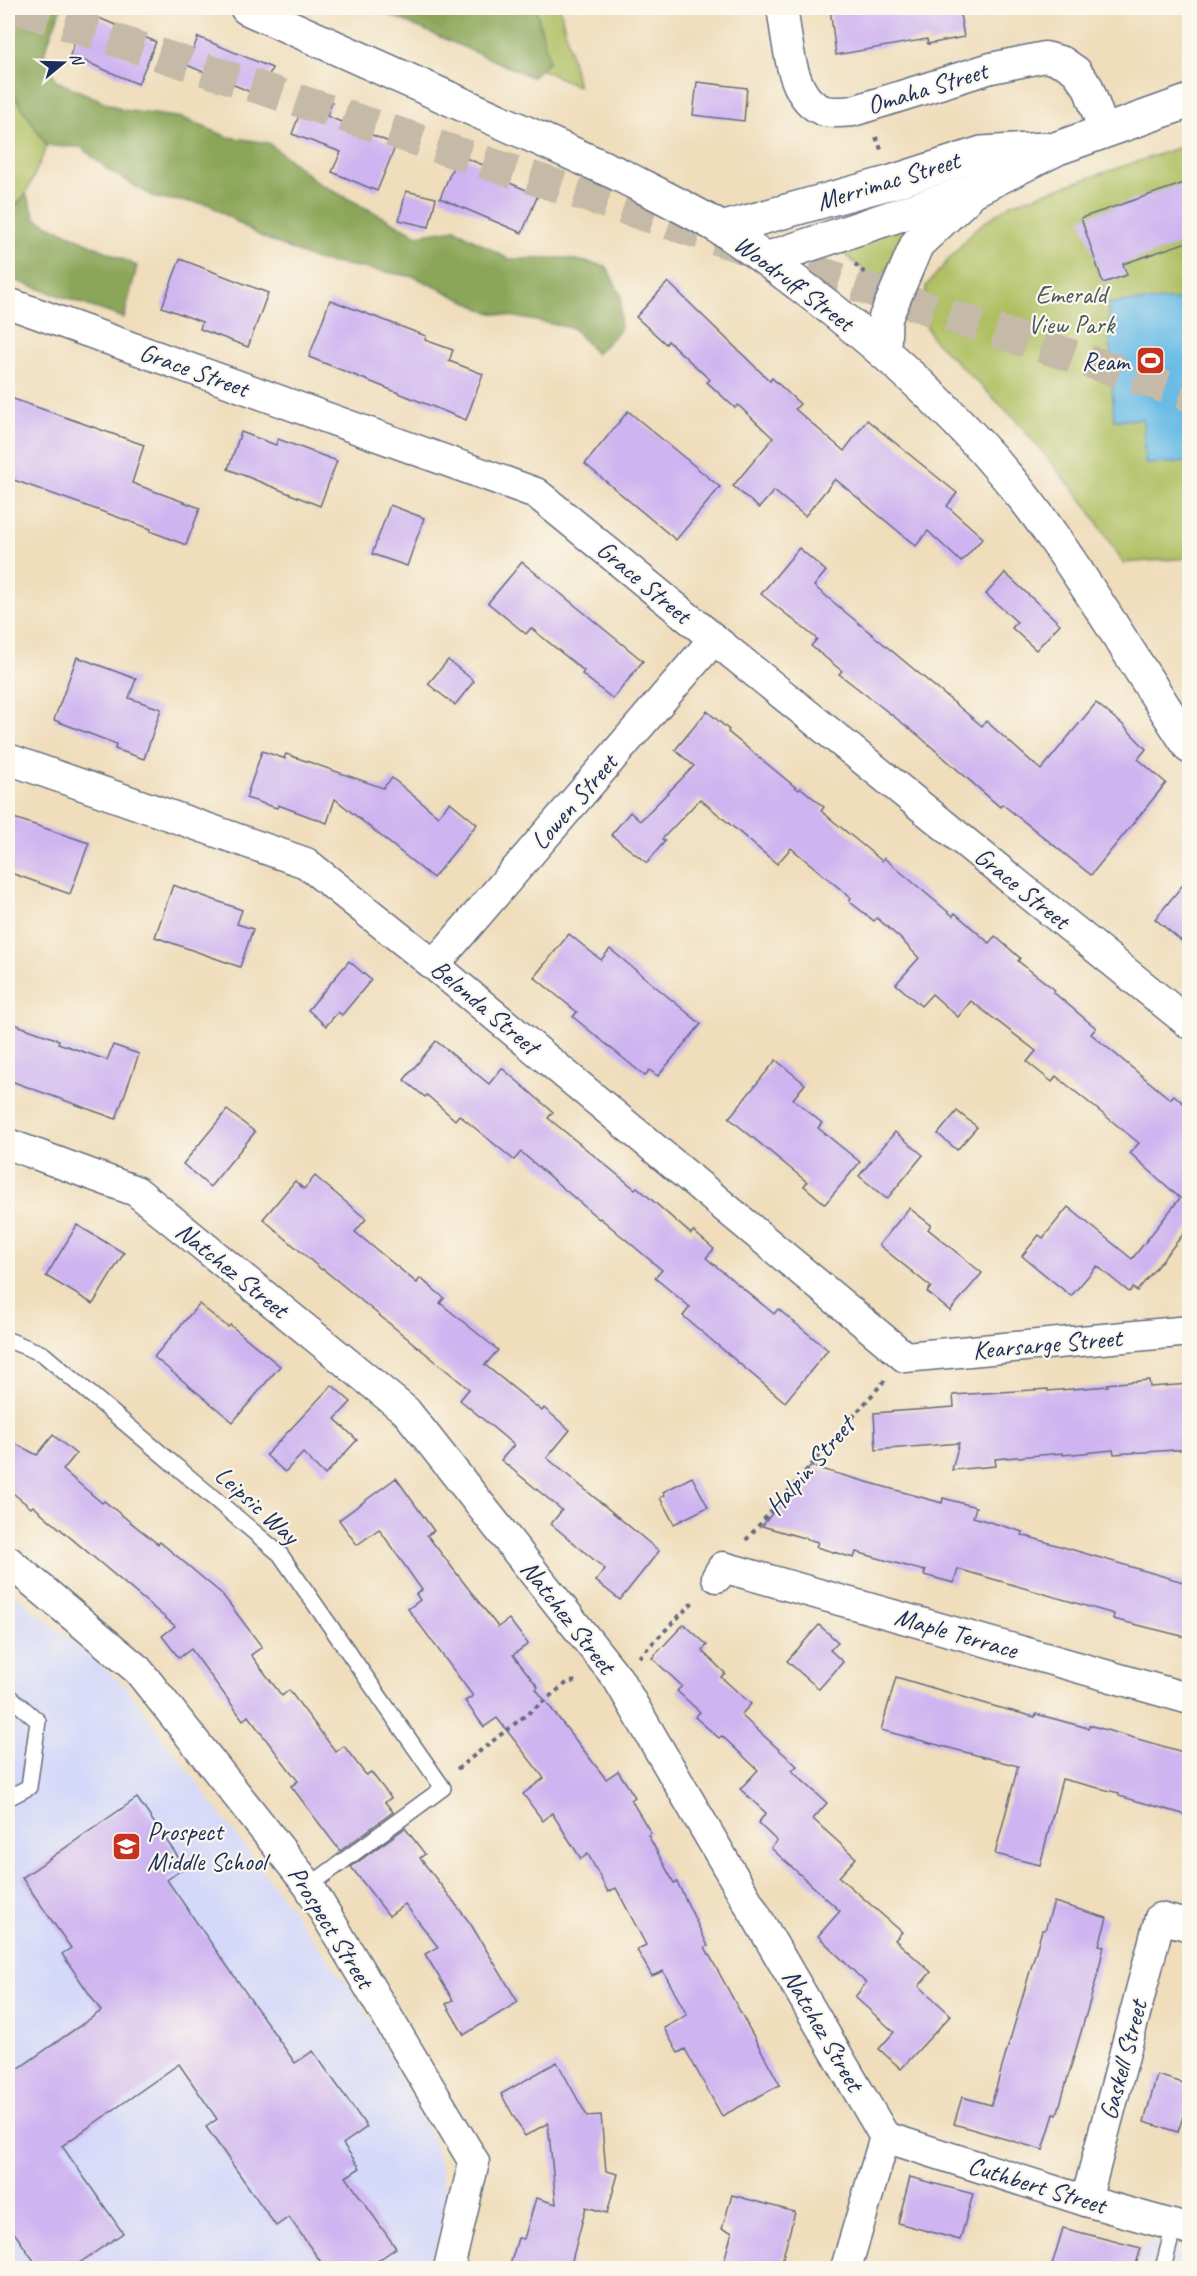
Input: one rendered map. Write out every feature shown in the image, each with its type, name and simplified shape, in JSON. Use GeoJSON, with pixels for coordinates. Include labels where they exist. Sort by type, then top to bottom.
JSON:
{"type":"FeatureCollection","features":[{"type":"Feature","properties":{"kind":"street","name":"Woodruff Street"},"geometry":{"type":"LineString","coordinates":[[247,8],[608,170],[677,204],[721,229],[832,308],[884,352],[938,403],[1030,507],[1051,534],[1190,747]]}},
{"type":"Feature","properties":{"kind":"street","name":"Omaha Street"},"geometry":{"type":"LineString","coordinates":[[782,8],[794,73],[801,92],[810,103],[824,111],[837,113],[865,108],[991,68],[1045,57],[1063,62],[1076,70],[1088,87],[1104,131]]}},
{"type":"Feature","properties":{"kind":"street","name":"Merrimac Street"},"geometry":{"type":"LineString","coordinates":[[766,260],[974,190],[1058,148],[1190,101]]}},
{"type":"Feature","properties":{"kind":"street","name":"Merrimac Street"},"geometry":{"type":"LineString","coordinates":[[721,229],[892,182],[982,153],[1058,148]]}},
{"type":"Feature","properties":{"kind":"street"},"geometry":{"type":"LineString","coordinates":[[884,352],[885,318],[917,244],[974,190]]}},
{"type":"Feature","properties":{"kind":"street","name":"Grace Street"},"geometry":{"type":"LineString","coordinates":[[8,303],[536,493],[1190,1024]]}},
{"type":"Feature","properties":{"kind":"street","name":"Lowen Street"},"geometry":{"type":"LineString","coordinates":[[434,965],[714,639]]}},
{"type":"Feature","properties":{"kind":"street","name":"Belonda Street"},"geometry":{"type":"LineString","coordinates":[[8,759],[306,863],[434,965],[905,1357]]}},
{"type":"Feature","properties":{"kind":"street","name":"Natchez Street"},"geometry":{"type":"LineString","coordinates":[[8,1144],[136,1191],[406,1411],[618,1679],[885,2137]]}},
{"type":"Feature","properties":{"kind":"street","name":"Kearsarge Street"},"geometry":{"type":"LineString","coordinates":[[905,1357],[1190,1331]]}},
{"type":"Feature","properties":{"kind":"street","name":"Prospect Street"},"geometry":{"type":"LineString","coordinates":[[8,1561],[138,1670],[309,1886],[474,2162],[449,2268]]}},
{"type":"Feature","properties":{"kind":"street","name":"Maple Terrace"},"geometry":{"type":"LineString","coordinates":[[720,1572],[1190,1699]]}},
{"type":"Feature","properties":{"kind":"street","name":"Gaskell Street"},"geometry":{"type":"LineString","coordinates":[[1086,2201],[1160,1918],[1190,1926]]}},
{"type":"Feature","properties":{"kind":"street"},"geometry":{"type":"LineString","coordinates":[[846,2268],[885,2137]]}},
{"type":"Feature","properties":{"kind":"street","name":"Cuthbert Street"},"geometry":{"type":"LineString","coordinates":[[885,2137],[1086,2201],[1182,2228]]}},
{"type":"Feature","properties":{"kind":"lane","name":"Leipsic Way"},"geometry":{"type":"LineString","coordinates":[[8,1340],[44,1354],[280,1554],[442,1788]]}},
{"type":"Feature","properties":{"kind":"lane"},"geometry":{"type":"LineString","coordinates":[[8,1695],[39,1721],[29,1787],[8,1798]]}},
{"type":"Feature","properties":{"kind":"lane"},"geometry":{"type":"LineString","coordinates":[[309,1886],[442,1788]]}},
{"type":"Feature","properties":{"kind":"lane"},"geometry":{"type":"LineString","coordinates":[[1163,2268],[1182,2228]]}},
{"type":"Feature","properties":{"kind":"path"},"geometry":{"type":"LineString","coordinates":[[865,108],[892,182]]}},
{"type":"Feature","properties":{"kind":"path","name":"Halpin Street"},"geometry":{"type":"LineString","coordinates":[[618,1679],[720,1572],[905,1357]]}},
{"type":"Feature","properties":{"kind":"path"},"geometry":{"type":"LineString","coordinates":[[442,1788],[460,1765],[568,1682],[618,1679]]}},
{"type":"Feature","properties":{"kind":"shaded area","name":"Prospect Middle School"},"geometry":{"type":"Polygon","coordinates":[[[8,1588],[126,1687],[362,2005],[435,2144],[447,2200],[430,2268],[8,2268],[8,1588]]]}},
{"type":"Feature","properties":{"kind":"shaded area"},"geometry":{"type":"Polygon","coordinates":[[[1145,2242],[1189,2255],[1189,2268],[1138,2268],[1145,2242]]]}},
{"type":"Feature","properties":{"kind":"green space"},"geometry":{"type":"Polygon","coordinates":[[[8,8],[61,8],[44,53],[56,81],[123,110],[183,118],[228,137],[268,143],[320,184],[417,235],[455,229],[508,259],[565,258],[606,266],[621,296],[620,330],[596,354],[573,328],[488,312],[415,277],[316,260],[260,236],[208,204],[156,198],[108,170],[81,147],[47,146],[8,88],[8,8]]]}},
{"type":"Feature","properties":{"kind":"green space"},"geometry":{"type":"Polygon","coordinates":[[[374,8],[536,8],[549,61],[532,77],[374,8]]]}},
{"type":"Feature","properties":{"kind":"green space"},"geometry":{"type":"Polygon","coordinates":[[[402,8],[560,8],[578,86],[402,8]]]}},
{"type":"Feature","properties":{"kind":"green space"},"geometry":{"type":"Polygon","coordinates":[[[8,88],[47,146],[26,194],[8,214],[8,88]]]}},
{"type":"Feature","properties":{"kind":"green space","name":"Emerald View Park"},"geometry":{"type":"Polygon","coordinates":[[[1189,144],[1189,558],[1123,563],[1086,505],[1017,421],[932,338],[923,319],[926,286],[975,229],[1011,204],[1189,144]]]}},
{"type":"Feature","properties":{"kind":"green space"},"geometry":{"type":"Polygon","coordinates":[[[26,194],[36,219],[137,266],[124,318],[8,278],[8,214],[26,194]]]}},
{"type":"Feature","properties":{"kind":"green space"},"geometry":{"type":"Polygon","coordinates":[[[922,218],[879,283],[835,246],[922,218]]]}},
{"type":"Feature","properties":{"kind":"water","name":"Ream"},"geometry":{"type":"Polygon","coordinates":[[[1189,299],[1189,462],[1145,464],[1143,419],[1114,420],[1108,303],[1189,299]]]}},
{"type":"Feature","properties":{"kind":"building"},"geometry":{"type":"Polygon","coordinates":[[[830,8],[959,8],[964,37],[928,44],[927,39],[836,55],[830,8]]]}},
{"type":"Feature","properties":{"kind":"building"},"geometry":{"type":"Polygon","coordinates":[[[87,13],[156,42],[138,84],[70,55],[87,13]]]}},
{"type":"Feature","properties":{"kind":"building"},"geometry":{"type":"Polygon","coordinates":[[[198,37],[272,68],[260,96],[187,65],[198,37]]]}},
{"type":"Feature","properties":{"kind":"building"},"geometry":{"type":"Polygon","coordinates":[[[697,82],[747,88],[744,121],[693,115],[697,82]]]}},
{"type":"Feature","properties":{"kind":"building"},"geometry":{"type":"Polygon","coordinates":[[[308,92],[332,102],[327,116],[396,145],[377,191],[332,172],[341,152],[292,134],[308,92]]]}},
{"type":"Feature","properties":{"kind":"building"},"geometry":{"type":"Polygon","coordinates":[[[458,155],[488,167],[486,173],[538,195],[522,233],[440,198],[458,155]]]}},
{"type":"Feature","properties":{"kind":"building"},"geometry":{"type":"Polygon","coordinates":[[[1190,181],[1190,241],[1123,264],[1127,275],[1103,283],[1081,218],[1190,181]]]}},
{"type":"Feature","properties":{"kind":"building"},"geometry":{"type":"Polygon","coordinates":[[[406,191],[436,198],[429,227],[399,220],[406,191]]]}},
{"type":"Feature","properties":{"kind":"building"},"geometry":{"type":"Polygon","coordinates":[[[180,259],[268,293],[248,347],[200,329],[202,322],[162,307],[180,259]]]}},
{"type":"Feature","properties":{"kind":"building"},"geometry":{"type":"Polygon","coordinates":[[[668,282],[770,381],[772,378],[800,404],[795,409],[844,451],[867,420],[957,493],[947,506],[983,538],[961,562],[928,531],[916,546],[835,479],[805,516],[774,491],[759,508],[733,486],[773,438],[738,405],[735,408],[707,382],[710,380],[668,341],[666,344],[636,317],[668,282]]]}},
{"type":"Feature","properties":{"kind":"building"},"geometry":{"type":"Polygon","coordinates":[[[330,300],[426,336],[425,340],[453,350],[449,361],[483,374],[466,420],[309,357],[330,300]]]}},
{"type":"Feature","properties":{"kind":"building"},"geometry":{"type":"Polygon","coordinates":[[[8,397],[144,445],[132,483],[200,508],[186,545],[150,531],[151,529],[8,478],[8,397]]]}},
{"type":"Feature","properties":{"kind":"building"},"geometry":{"type":"Polygon","coordinates":[[[628,411],[720,487],[676,540],[585,464],[628,411]]]}},
{"type":"Feature","properties":{"kind":"building"},"geometry":{"type":"Polygon","coordinates":[[[241,432],[276,445],[278,439],[337,461],[320,506],[228,469],[241,432]]]}},
{"type":"Feature","properties":{"kind":"building"},"geometry":{"type":"Polygon","coordinates":[[[390,505],[424,518],[407,566],[372,554],[390,505]]]}},
{"type":"Feature","properties":{"kind":"building"},"geometry":{"type":"Polygon","coordinates":[[[799,548],[826,571],[814,586],[982,726],[986,721],[1041,770],[1096,703],[1122,724],[1146,749],[1138,759],[1166,783],[1091,875],[1002,804],[1000,807],[919,736],[839,674],[842,671],[811,646],[817,639],[761,594],[799,548]]]}},
{"type":"Feature","properties":{"kind":"building"},"geometry":{"type":"Polygon","coordinates":[[[522,562],[643,661],[613,699],[582,674],[584,671],[531,628],[526,634],[488,603],[522,562]]]}},
{"type":"Feature","properties":{"kind":"building"},"geometry":{"type":"Polygon","coordinates":[[[1005,573],[1060,624],[1036,650],[1012,628],[1017,622],[986,594],[1005,573]]]}},
{"type":"Feature","properties":{"kind":"building"},"geometry":{"type":"Polygon","coordinates":[[[77,657],[136,679],[129,698],[161,709],[144,759],[115,749],[116,744],[54,720],[77,657]]]}},
{"type":"Feature","properties":{"kind":"building"},"geometry":{"type":"Polygon","coordinates":[[[448,660],[474,681],[455,705],[428,684],[448,660]]]}},
{"type":"Feature","properties":{"kind":"building"},"geometry":{"type":"Polygon","coordinates":[[[707,711],[729,730],[728,732],[799,790],[801,788],[824,807],[821,811],[882,861],[884,858],[953,916],[955,913],[989,943],[995,936],[1020,958],[1018,961],[1055,990],[1053,992],[1096,1028],[1091,1034],[1170,1099],[1174,1095],[1190,1109],[1190,1226],[1137,1291],[1133,1288],[1129,1292],[1097,1266],[1071,1296],[1022,1256],[1039,1235],[1043,1238],[1068,1207],[1132,1259],[1180,1198],[1130,1153],[1139,1143],[1056,1076],[1052,1082],[1027,1062],[1036,1051],[971,1001],[958,1017],[932,994],[921,1006],[896,984],[919,958],[901,939],[877,918],[874,921],[849,901],[851,898],[791,848],[777,864],[700,799],[662,839],[665,841],[647,863],[611,835],[630,812],[640,821],[694,766],[675,750],[707,711]]]}},
{"type":"Feature","properties":{"kind":"building"},"geometry":{"type":"Polygon","coordinates":[[[262,751],[286,759],[284,758],[286,754],[383,788],[392,778],[438,816],[450,802],[477,824],[433,878],[335,799],[327,823],[278,805],[277,808],[246,798],[262,751]]]}},
{"type":"Feature","properties":{"kind":"building"},"geometry":{"type":"Polygon","coordinates":[[[8,816],[89,843],[70,894],[8,872],[8,816]]]}},
{"type":"Feature","properties":{"kind":"building"},"geometry":{"type":"Polygon","coordinates":[[[1190,876],[1190,948],[1155,919],[1190,876]]]}},
{"type":"Feature","properties":{"kind":"building"},"geometry":{"type":"Polygon","coordinates":[[[173,885],[242,910],[237,924],[253,929],[240,967],[155,937],[173,885]]]}},
{"type":"Feature","properties":{"kind":"building"},"geometry":{"type":"Polygon","coordinates":[[[569,934],[601,960],[610,949],[701,1024],[658,1076],[649,1070],[645,1076],[573,1017],[577,1012],[534,977],[569,934]]]}},
{"type":"Feature","properties":{"kind":"building"},"geometry":{"type":"Polygon","coordinates":[[[349,961],[371,980],[342,1015],[338,1012],[326,1026],[308,1010],[349,961]]]}},
{"type":"Feature","properties":{"kind":"building"},"geometry":{"type":"Polygon","coordinates":[[[8,1022],[107,1060],[113,1045],[139,1054],[116,1119],[8,1080],[8,1022]]]}},
{"type":"Feature","properties":{"kind":"building"},"geometry":{"type":"Polygon","coordinates":[[[436,1041],[489,1084],[502,1068],[553,1112],[548,1118],[635,1189],[637,1187],[691,1234],[693,1231],[714,1249],[706,1258],[774,1314],[778,1309],[828,1350],[785,1402],[683,1316],[690,1307],[655,1278],[662,1270],[521,1152],[514,1160],[459,1115],[455,1120],[427,1095],[425,1097],[404,1080],[436,1041]]]}},
{"type":"Feature","properties":{"kind":"building"},"geometry":{"type":"Polygon","coordinates":[[[776,1060],[805,1084],[793,1099],[822,1123],[818,1128],[860,1162],[825,1204],[804,1186],[807,1182],[729,1118],[776,1060]]]}},
{"type":"Feature","properties":{"kind":"building"},"geometry":{"type":"Polygon","coordinates":[[[227,1110],[255,1132],[210,1187],[183,1164],[227,1110]]]}},
{"type":"Feature","properties":{"kind":"building"},"geometry":{"type":"Polygon","coordinates":[[[957,1111],[977,1127],[957,1150],[938,1134],[957,1111]]]}},
{"type":"Feature","properties":{"kind":"building"},"geometry":{"type":"Polygon","coordinates":[[[895,1132],[923,1155],[887,1199],[859,1176],[895,1132]]]}},
{"type":"Feature","properties":{"kind":"building"},"geometry":{"type":"Polygon","coordinates":[[[315,1176],[366,1219],[355,1232],[417,1283],[420,1278],[444,1298],[440,1303],[498,1350],[485,1365],[542,1411],[544,1408],[570,1430],[547,1458],[659,1551],[620,1600],[596,1581],[605,1569],[551,1524],[562,1510],[501,1460],[514,1445],[460,1400],[469,1389],[263,1219],[295,1181],[304,1189],[315,1176]]]}},
{"type":"Feature","properties":{"kind":"building"},"geometry":{"type":"Polygon","coordinates":[[[909,1208],[931,1225],[928,1229],[982,1273],[950,1311],[927,1292],[931,1287],[879,1245],[909,1208]]]}},
{"type":"Feature","properties":{"kind":"building"},"geometry":{"type":"Polygon","coordinates":[[[77,1225],[124,1253],[93,1304],[46,1276],[77,1225]]]}},
{"type":"Feature","properties":{"kind":"building"},"geometry":{"type":"Polygon","coordinates":[[[199,1304],[228,1327],[230,1325],[280,1366],[233,1422],[154,1357],[199,1304]]]}},
{"type":"Feature","properties":{"kind":"building"},"geometry":{"type":"Polygon","coordinates":[[[1149,1380],[1150,1387],[1190,1384],[1190,1449],[1114,1454],[1113,1450],[995,1459],[996,1466],[952,1470],[959,1443],[876,1450],[874,1413],[954,1407],[953,1395],[1048,1389],[1048,1391],[1149,1380]]]}},
{"type":"Feature","properties":{"kind":"building"},"geometry":{"type":"Polygon","coordinates":[[[332,1385],[351,1402],[335,1419],[357,1440],[325,1475],[303,1453],[285,1472],[266,1455],[332,1385]]]}},
{"type":"Feature","properties":{"kind":"building"},"geometry":{"type":"Polygon","coordinates":[[[53,1435],[76,1454],[63,1470],[102,1503],[104,1501],[158,1544],[160,1542],[222,1594],[262,1647],[251,1655],[282,1696],[289,1690],[336,1752],[344,1746],[366,1775],[371,1772],[391,1798],[385,1802],[393,1812],[340,1851],[291,1786],[298,1781],[248,1716],[243,1720],[191,1649],[179,1658],[162,1636],[175,1626],[33,1506],[31,1508],[8,1489],[8,1440],[37,1455],[53,1435]]]}},
{"type":"Feature","properties":{"kind":"building"},"geometry":{"type":"Polygon","coordinates":[[[810,1466],[942,1503],[943,1498],[976,1507],[973,1517],[1023,1532],[1022,1535],[1190,1584],[1190,1638],[1113,1619],[1114,1614],[958,1569],[954,1583],[924,1575],[926,1569],[924,1571],[856,1552],[854,1558],[816,1547],[818,1542],[762,1526],[810,1466]]]}},
{"type":"Feature","properties":{"kind":"building"},"geometry":{"type":"Polygon","coordinates":[[[692,1477],[708,1507],[674,1524],[660,1498],[665,1495],[663,1492],[692,1477]]]}},
{"type":"Feature","properties":{"kind":"building"},"geometry":{"type":"Polygon","coordinates":[[[396,1478],[434,1531],[427,1535],[498,1627],[509,1619],[528,1644],[513,1655],[538,1687],[536,1689],[606,1779],[618,1771],[635,1797],[631,1800],[651,1833],[648,1835],[674,1883],[677,1882],[708,1946],[705,1947],[780,2085],[722,2116],[685,2049],[678,2053],[664,2028],[687,2015],[663,1971],[652,1976],[637,1950],[646,1945],[616,1888],[608,1892],[588,1854],[581,1859],[552,1813],[543,1821],[523,1794],[544,1778],[497,1718],[484,1727],[465,1701],[473,1696],[408,1609],[420,1600],[416,1594],[422,1590],[379,1529],[357,1545],[339,1520],[396,1478]]]}},
{"type":"Feature","properties":{"kind":"building"},"geometry":{"type":"Polygon","coordinates":[[[684,1624],[707,1645],[702,1651],[725,1673],[721,1677],[751,1704],[741,1715],[797,1766],[792,1771],[827,1803],[813,1819],[856,1858],[839,1877],[902,1932],[895,1940],[931,1972],[919,1986],[951,2015],[901,2069],[879,2049],[894,2032],[855,1997],[866,1983],[818,1936],[840,1911],[771,1848],[777,1841],[758,1823],[766,1813],[740,1789],[758,1770],[722,1736],[719,1738],[695,1717],[700,1712],[677,1691],[682,1686],[652,1658],[684,1624]]]}},
{"type":"Feature","properties":{"kind":"building"},"geometry":{"type":"Polygon","coordinates":[[[819,1625],[838,1642],[830,1650],[843,1662],[819,1689],[787,1661],[819,1625]]]}},
{"type":"Feature","properties":{"kind":"building"},"geometry":{"type":"Polygon","coordinates":[[[896,1677],[1035,1717],[1036,1714],[1088,1728],[1089,1725],[1190,1754],[1190,1816],[1119,1796],[1119,1793],[1062,1779],[1040,1865],[995,1854],[1018,1766],[881,1730],[896,1677]]]}},
{"type":"Feature","properties":{"kind":"building"},"geometry":{"type":"Polygon","coordinates":[[[137,1798],[185,1867],[167,1880],[295,2063],[313,2051],[367,2127],[343,2144],[360,2168],[346,2177],[396,2248],[367,2268],[325,2268],[289,2217],[276,2226],[206,2127],[217,2119],[179,2064],[62,2146],[123,2233],[72,2268],[39,2268],[8,2224],[8,2076],[101,2011],[62,1954],[71,1948],[22,1878],[137,1798]]]}},
{"type":"Feature","properties":{"kind":"building"},"geometry":{"type":"Polygon","coordinates":[[[405,1828],[425,1854],[420,1858],[470,1923],[518,2002],[464,2035],[446,2004],[453,2000],[425,1954],[438,1947],[405,1904],[389,1916],[351,1867],[405,1828]]]}},
{"type":"Feature","properties":{"kind":"building"},"geometry":{"type":"Polygon","coordinates":[[[1054,1902],[1107,1918],[1099,1945],[1104,1946],[1098,1973],[1057,2115],[1054,2114],[1043,2150],[954,2124],[962,2097],[991,2105],[1042,1930],[1045,1930],[1054,1902]]]}},
{"type":"Feature","properties":{"kind":"building"},"geometry":{"type":"Polygon","coordinates":[[[557,2062],[587,2116],[601,2115],[606,2171],[618,2174],[607,2213],[586,2207],[570,2268],[509,2268],[518,2238],[524,2239],[536,2198],[556,2204],[548,2123],[525,2136],[501,2094],[557,2062]]]}},
{"type":"Feature","properties":{"kind":"building"},"geometry":{"type":"Polygon","coordinates":[[[1157,2075],[1190,2085],[1190,2094],[1178,2132],[1144,2122],[1157,2075]]]}},
{"type":"Feature","properties":{"kind":"building"},"geometry":{"type":"Polygon","coordinates":[[[910,2177],[973,2194],[960,2240],[898,2223],[910,2177]]]}},
{"type":"Feature","properties":{"kind":"building"},"geometry":{"type":"Polygon","coordinates":[[[732,2195],[795,2212],[780,2268],[722,2268],[732,2232],[722,2229],[732,2195]]]}},
{"type":"Feature","properties":{"kind":"building"},"geometry":{"type":"Polygon","coordinates":[[[1063,2228],[1141,2248],[1135,2268],[1051,2268],[1063,2228]]]}},
{"type":"Feature","properties":{"kind":"tunnel"},"geometry":{"type":"LineString","coordinates":[[18,8],[1190,395]]}},
{"type":"Feature","properties":{"kind":"place","name":"Ream"},"geometry":{"type":"Point","coordinates":[1150,361]}},
{"type":"Feature","properties":{"kind":"place","name":"Prospect Middle School"},"geometry":{"type":"Point","coordinates":[126,1846]}}]}
